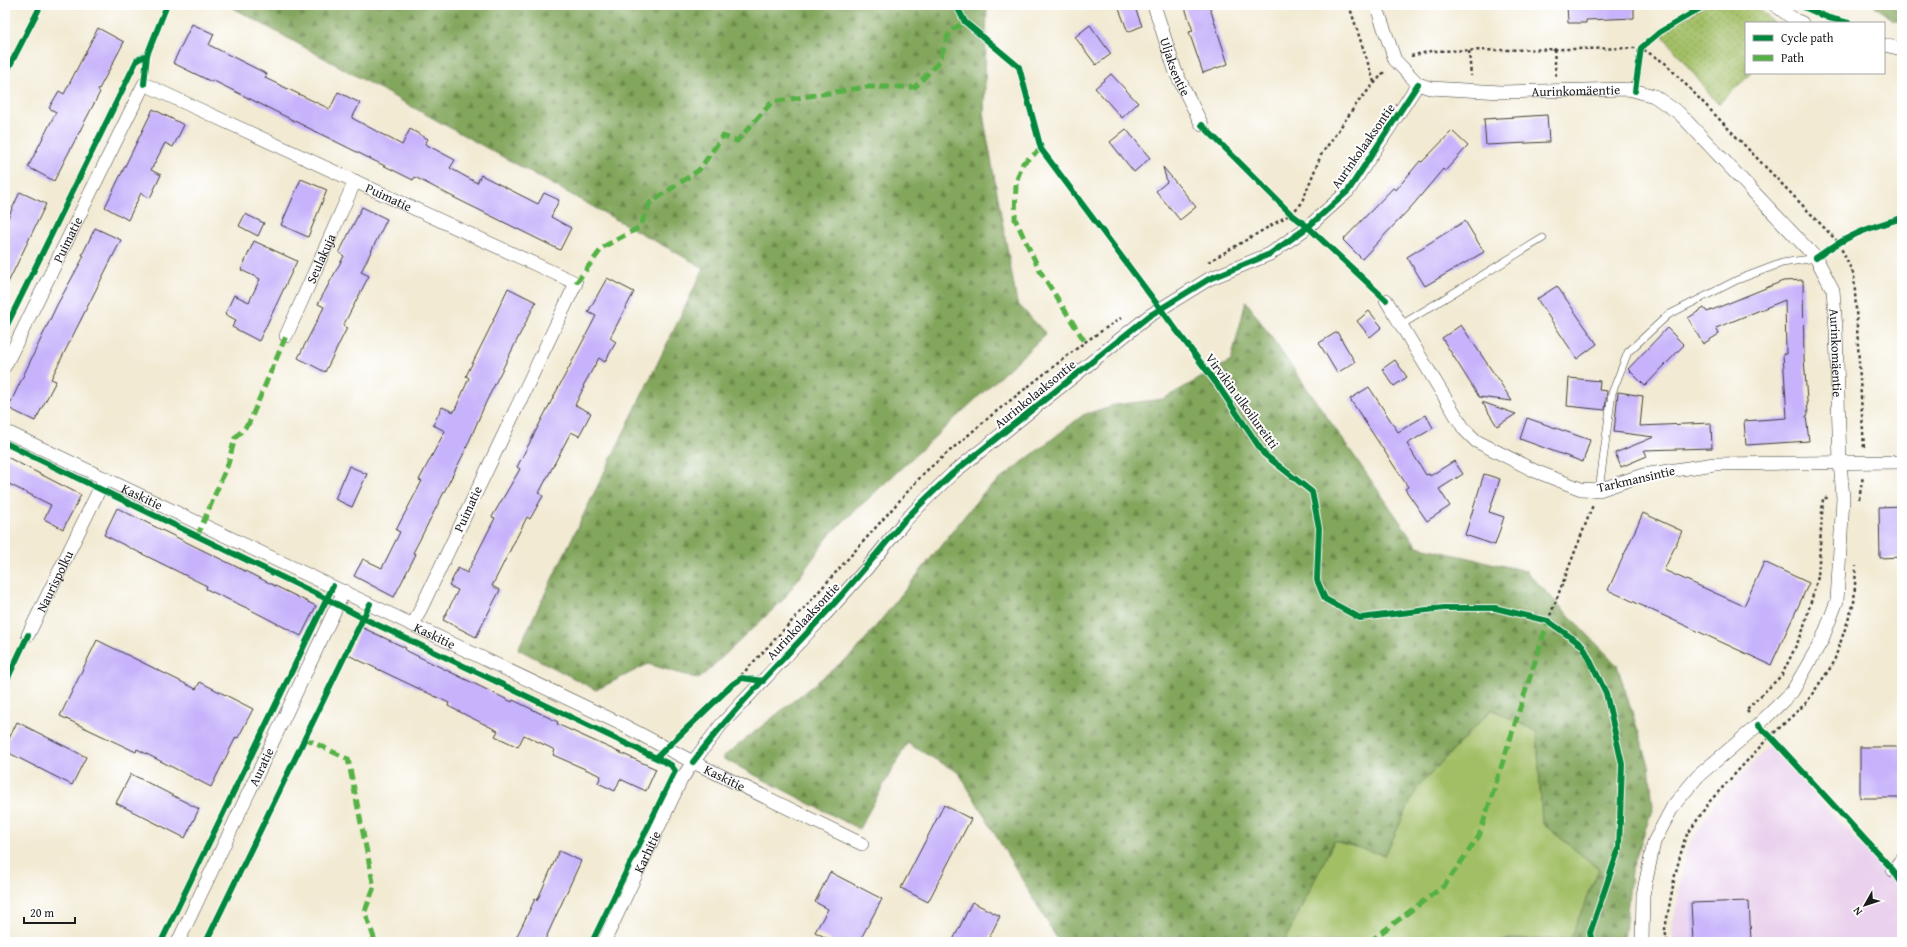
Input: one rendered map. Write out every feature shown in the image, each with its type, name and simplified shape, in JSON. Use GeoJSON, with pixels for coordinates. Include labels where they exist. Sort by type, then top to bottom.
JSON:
{"type":"FeatureCollection","features":[{"type":"Feature","properties":{"kind":"street","name":"Uljaksentie"},"geometry":{"type":"LineString","coordinates":[[1154,5],[1176,73],[1202,125]]}},
{"type":"Feature","properties":{"kind":"street"},"geometry":{"type":"LineString","coordinates":[[1376,5],[1395,60],[1418,84]]}},
{"type":"Feature","properties":{"kind":"street"},"geometry":{"type":"LineString","coordinates":[[1775,5],[1800,22]]}},
{"type":"Feature","properties":{"kind":"street"},"geometry":{"type":"LineString","coordinates":[[1885,45],[1902,49]]}},
{"type":"Feature","properties":{"kind":"street","name":"Puimatie"},"geometry":{"type":"LineString","coordinates":[[5,366],[144,84],[576,283],[413,625]]}},
{"type":"Feature","properties":{"kind":"street","name":"Aurinkolaaksontie"},"geometry":{"type":"LineString","coordinates":[[692,762],[721,725],[867,568],[904,522],[954,473],[1149,316],[1209,279],[1270,254],[1308,227],[1348,191],[1418,84]]}},
{"type":"Feature","properties":{"kind":"street","name":"Aurinkomäentie"},"geometry":{"type":"LineString","coordinates":[[1418,84],[1430,88],[1501,92],[1629,89],[1654,96],[1679,113],[1816,258],[1833,290],[1836,330],[1840,462],[1843,498],[1836,601],[1822,640],[1792,692],[1758,725],[1698,776],[1673,806],[1654,842],[1643,895],[1642,942]]}},
{"type":"Feature","properties":{"kind":"street","name":"Seulakuja"},"geometry":{"type":"LineString","coordinates":[[286,336],[354,181]]}},
{"type":"Feature","properties":{"kind":"street","name":"Tarkmansintie"},"geometry":{"type":"LineString","coordinates":[[1386,300],[1464,429],[1476,441],[1535,471],[1581,489],[1599,490],[1643,475],[1714,464],[1902,462]]}},
{"type":"Feature","properties":{"kind":"street","name":"Kaskitie"},"geometry":{"type":"LineString","coordinates":[[5,431],[619,723],[692,762],[862,844]]}},
{"type":"Feature","properties":{"kind":"street","name":"Naurispolku"},"geometry":{"type":"LineString","coordinates":[[28,636],[104,478]]}},
{"type":"Feature","properties":{"kind":"street","name":"Auratie"},"geometry":{"type":"LineString","coordinates":[[178,942],[344,592]]}},
{"type":"Feature","properties":{"kind":"street","name":"Karhitie"},"geometry":{"type":"LineString","coordinates":[[604,942],[681,780],[692,762]]}},
{"type":"Feature","properties":{"kind":"street"},"geometry":{"type":"LineString","coordinates":[[1893,870],[1902,859]]}},
{"type":"Feature","properties":{"kind":"lane"},"geometry":{"type":"LineString","coordinates":[[1401,325],[1543,238]]}},
{"type":"Feature","properties":{"kind":"lane"},"geometry":{"type":"LineString","coordinates":[[1599,490],[1612,393],[1628,352],[1668,315],[1737,280],[1782,263],[1816,258]]}},
{"type":"Feature","properties":{"kind":"path"},"geometry":{"type":"LineString","coordinates":[[1349,5],[1374,82]]}},
{"type":"Feature","properties":{"kind":"path"},"geometry":{"type":"LineString","coordinates":[[1291,214],[1301,204],[1321,155],[1374,82],[1395,60],[1431,52],[1644,46],[1665,63],[1841,241],[1854,275],[1865,462],[1859,504]]}},
{"type":"Feature","properties":{"kind":"path"},"geometry":{"type":"LineString","coordinates":[[1640,55],[1644,46]]}},
{"type":"Feature","properties":{"kind":"path"},"geometry":{"type":"LineString","coordinates":[[1469,51],[1471,78]]}},
{"type":"Feature","properties":{"kind":"path"},"geometry":{"type":"LineString","coordinates":[[1285,208],[1308,227]]}},
{"type":"Feature","properties":{"kind":"path"},"geometry":{"type":"LineString","coordinates":[[1816,258],[1841,241]]}},
{"type":"Feature","properties":{"kind":"path"},"geometry":{"type":"LineString","coordinates":[[1863,477],[1870,477]]}},
{"type":"Feature","properties":{"kind":"path"},"geometry":{"type":"LineString","coordinates":[[1548,621],[1599,490]]}},
{"type":"Feature","properties":{"kind":"path"},"geometry":{"type":"LineString","coordinates":[[1776,742],[1758,725],[1746,710],[1782,675],[1802,633],[1818,577],[1824,498],[1859,496]]}},
{"type":"Feature","properties":{"kind":"path"},"geometry":{"type":"LineString","coordinates":[[1667,942],[1667,921],[1675,875],[1685,838],[1710,801],[1770,736],[1806,703],[1833,664],[1854,603],[1856,565]]}},
{"type":"Feature","properties":{"kind":"path"},"geometry":{"type":"LineString","coordinates":[[1540,619],[1548,621],[1554,625]]}},
{"type":"Feature","properties":{"kind":"path"},"geometry":{"type":"LineString","coordinates":[[728,688],[742,678],[763,681]]}},
{"type":"Feature","properties":{"kind":"shaded area"},"geometry":{"type":"Polygon","coordinates":[[[1769,746],[1888,874],[1902,896],[1902,942],[1674,942],[1672,930],[1687,849],[1715,803],[1769,746]]]}},
{"type":"Feature","properties":{"kind":"green space"},"geometry":{"type":"Polygon","coordinates":[[[228,5],[987,5],[984,120],[1017,303],[1046,334],[831,533],[783,600],[699,679],[648,664],[596,690],[518,649],[704,268],[228,5]]]}},
{"type":"Feature","properties":{"kind":"green space"},"geometry":{"type":"Polygon","coordinates":[[[1706,5],[1755,5],[1773,22],[1745,22],[1745,74],[1751,74],[1718,104],[1660,32],[1706,5]]]}},
{"type":"Feature","properties":{"kind":"green space"},"geometry":{"type":"Polygon","coordinates":[[[1874,5],[1902,5],[1902,21],[1893,21],[1874,5]]]}},
{"type":"Feature","properties":{"kind":"green space"},"geometry":{"type":"Polygon","coordinates":[[[1246,301],[1417,546],[1526,571],[1617,665],[1649,765],[1653,807],[1631,872],[1624,942],[1495,942],[1502,940],[1570,939],[1599,869],[1542,823],[1537,732],[1492,709],[1417,788],[1385,855],[1334,841],[1284,942],[1059,942],[959,773],[907,743],[859,829],[722,758],[856,651],[984,492],[1083,415],[1114,405],[1163,399],[1231,361],[1246,301]]]}},
{"type":"Feature","properties":{"kind":"green space"},"geometry":{"type":"Polygon","coordinates":[[[1492,709],[1537,732],[1542,823],[1599,869],[1570,939],[1508,939],[1495,942],[1284,942],[1334,841],[1385,855],[1417,788],[1492,709]]]}},
{"type":"Feature","properties":{"kind":"building"},"geometry":{"type":"Polygon","coordinates":[[[1128,5],[1134,5],[1142,26],[1128,32],[1119,9],[1128,5]]]}},
{"type":"Feature","properties":{"kind":"building"},"geometry":{"type":"Polygon","coordinates":[[[1184,5],[1209,5],[1228,64],[1203,73],[1189,32],[1193,31],[1184,5]]]}},
{"type":"Feature","properties":{"kind":"building"},"geometry":{"type":"Polygon","coordinates":[[[1567,5],[1634,5],[1634,18],[1586,20],[1586,23],[1568,23],[1567,5]]]}},
{"type":"Feature","properties":{"kind":"building"},"geometry":{"type":"Polygon","coordinates":[[[192,24],[214,34],[209,45],[267,74],[265,78],[330,109],[338,92],[360,103],[352,118],[402,145],[410,129],[428,139],[425,144],[455,160],[450,168],[477,183],[481,175],[538,204],[544,193],[559,200],[551,217],[571,228],[560,250],[415,177],[413,180],[212,80],[212,82],[173,63],[192,24]]]}},
{"type":"Feature","properties":{"kind":"building"},"geometry":{"type":"Polygon","coordinates":[[[1090,25],[1111,54],[1096,65],[1075,37],[1090,25]]]}},
{"type":"Feature","properties":{"kind":"building"},"geometry":{"type":"Polygon","coordinates":[[[98,28],[124,42],[54,181],[28,167],[56,112],[49,108],[59,91],[64,94],[98,28]]]}},
{"type":"Feature","properties":{"kind":"building"},"geometry":{"type":"Polygon","coordinates":[[[1111,74],[1138,103],[1122,118],[1095,88],[1111,74]]]}},
{"type":"Feature","properties":{"kind":"building"},"geometry":{"type":"Polygon","coordinates":[[[153,109],[184,125],[173,147],[165,143],[151,170],[161,175],[150,198],[141,193],[128,220],[105,207],[153,109]]]}},
{"type":"Feature","properties":{"kind":"building"},"geometry":{"type":"Polygon","coordinates":[[[1547,115],[1549,142],[1486,145],[1484,119],[1547,115]]]}},
{"type":"Feature","properties":{"kind":"building"},"geometry":{"type":"Polygon","coordinates":[[[1126,129],[1150,158],[1134,172],[1110,142],[1126,129]]]}},
{"type":"Feature","properties":{"kind":"building"},"geometry":{"type":"Polygon","coordinates":[[[1452,131],[1468,146],[1445,171],[1443,169],[1412,206],[1362,259],[1343,240],[1393,188],[1396,190],[1420,161],[1422,162],[1452,131]]]}},
{"type":"Feature","properties":{"kind":"building"},"geometry":{"type":"Polygon","coordinates":[[[1163,167],[1196,207],[1180,220],[1156,191],[1167,182],[1163,167]]]}},
{"type":"Feature","properties":{"kind":"building"},"geometry":{"type":"Polygon","coordinates":[[[301,179],[327,190],[308,237],[281,225],[301,179]]]}},
{"type":"Feature","properties":{"kind":"building"},"geometry":{"type":"Polygon","coordinates":[[[20,192],[46,204],[5,289],[5,224],[20,192]]]}},
{"type":"Feature","properties":{"kind":"building"},"geometry":{"type":"Polygon","coordinates":[[[362,207],[387,219],[361,272],[369,276],[343,326],[347,328],[325,372],[298,358],[324,307],[318,304],[344,256],[339,253],[362,207]]]}},
{"type":"Feature","properties":{"kind":"building"},"geometry":{"type":"Polygon","coordinates":[[[245,214],[264,223],[258,236],[239,226],[245,214]]]}},
{"type":"Feature","properties":{"kind":"building"},"geometry":{"type":"Polygon","coordinates":[[[1465,221],[1484,252],[1425,286],[1407,257],[1465,221]]]}},
{"type":"Feature","properties":{"kind":"building"},"geometry":{"type":"Polygon","coordinates":[[[95,228],[121,240],[51,379],[56,381],[35,421],[8,408],[57,305],[84,256],[82,255],[95,228]]]}},
{"type":"Feature","properties":{"kind":"building"},"geometry":{"type":"Polygon","coordinates":[[[254,241],[297,261],[259,341],[232,327],[236,320],[225,314],[234,295],[249,302],[260,279],[241,270],[254,241]]]}},
{"type":"Feature","properties":{"kind":"building"},"geometry":{"type":"Polygon","coordinates":[[[607,278],[634,292],[610,338],[616,342],[605,362],[599,358],[583,386],[584,387],[575,405],[591,413],[579,436],[571,432],[539,493],[543,496],[530,519],[527,517],[492,586],[500,590],[476,637],[443,620],[458,590],[449,586],[458,568],[467,573],[495,518],[492,517],[520,469],[517,467],[596,316],[588,312],[607,278]]]}},
{"type":"Feature","properties":{"kind":"building"},"geometry":{"type":"Polygon","coordinates":[[[1803,280],[1804,358],[1808,415],[1806,416],[1809,441],[1746,445],[1744,421],[1787,418],[1783,354],[1786,354],[1785,300],[1716,328],[1719,334],[1703,344],[1688,318],[1704,308],[1707,312],[1783,281],[1803,280]]]}},
{"type":"Feature","properties":{"kind":"building"},"geometry":{"type":"Polygon","coordinates":[[[1557,286],[1597,344],[1577,359],[1537,299],[1557,286]]]}},
{"type":"Feature","properties":{"kind":"building"},"geometry":{"type":"Polygon","coordinates":[[[508,288],[536,302],[486,402],[465,451],[413,553],[416,554],[394,597],[354,576],[363,559],[382,568],[400,532],[396,530],[422,481],[419,480],[445,431],[433,425],[442,407],[454,412],[469,378],[466,376],[508,288]]]}},
{"type":"Feature","properties":{"kind":"building"},"geometry":{"type":"Polygon","coordinates":[[[1369,311],[1382,327],[1370,337],[1357,321],[1369,311]]]}},
{"type":"Feature","properties":{"kind":"building"},"geometry":{"type":"Polygon","coordinates":[[[1461,325],[1512,401],[1479,397],[1442,338],[1461,325]]]}},
{"type":"Feature","properties":{"kind":"building"},"geometry":{"type":"Polygon","coordinates":[[[1667,328],[1684,345],[1645,386],[1628,369],[1667,328]]]}},
{"type":"Feature","properties":{"kind":"building"},"geometry":{"type":"Polygon","coordinates":[[[1337,332],[1355,362],[1337,373],[1319,343],[1337,332]]]}},
{"type":"Feature","properties":{"kind":"building"},"geometry":{"type":"Polygon","coordinates":[[[1395,360],[1407,377],[1394,386],[1382,369],[1395,360]]]}},
{"type":"Feature","properties":{"kind":"building"},"geometry":{"type":"Polygon","coordinates":[[[1569,378],[1600,381],[1599,390],[1607,391],[1605,410],[1567,406],[1569,378]]]}},
{"type":"Feature","properties":{"kind":"building"},"geometry":{"type":"Polygon","coordinates":[[[1369,387],[1398,432],[1426,415],[1433,428],[1407,444],[1426,475],[1429,474],[1430,476],[1454,461],[1463,474],[1439,489],[1450,506],[1427,521],[1405,489],[1408,487],[1350,399],[1369,387]]]}},
{"type":"Feature","properties":{"kind":"building"},"geometry":{"type":"Polygon","coordinates":[[[1618,392],[1643,396],[1640,426],[1711,423],[1712,448],[1644,450],[1647,456],[1621,467],[1615,453],[1654,437],[1614,432],[1618,392]]]}},
{"type":"Feature","properties":{"kind":"building"},"geometry":{"type":"Polygon","coordinates":[[[1482,402],[1516,414],[1497,426],[1482,402]]]}},
{"type":"Feature","properties":{"kind":"building"},"geometry":{"type":"Polygon","coordinates":[[[1527,418],[1590,440],[1583,462],[1520,439],[1527,418]]]}},
{"type":"Feature","properties":{"kind":"building"},"geometry":{"type":"Polygon","coordinates":[[[5,456],[81,495],[63,529],[44,519],[51,505],[5,482],[5,456]]]}},
{"type":"Feature","properties":{"kind":"building"},"geometry":{"type":"Polygon","coordinates":[[[349,466],[367,474],[352,507],[335,499],[349,466]]]}},
{"type":"Feature","properties":{"kind":"building"},"geometry":{"type":"Polygon","coordinates":[[[1484,474],[1500,479],[1489,512],[1504,517],[1495,545],[1465,535],[1484,474]]]}},
{"type":"Feature","properties":{"kind":"building"},"geometry":{"type":"Polygon","coordinates":[[[1902,506],[1902,557],[1880,558],[1879,507],[1902,506]]]}},
{"type":"Feature","properties":{"kind":"building"},"geometry":{"type":"Polygon","coordinates":[[[117,508],[316,606],[301,636],[206,589],[207,586],[104,535],[117,508]]]}},
{"type":"Feature","properties":{"kind":"building"},"geometry":{"type":"Polygon","coordinates":[[[1643,513],[1682,531],[1664,570],[1744,606],[1764,562],[1809,583],[1771,665],[1608,590],[1643,513]]]}},
{"type":"Feature","properties":{"kind":"building"},"geometry":{"type":"Polygon","coordinates":[[[361,627],[406,648],[405,650],[512,702],[513,700],[558,722],[557,724],[656,769],[646,791],[620,779],[615,791],[598,783],[601,776],[553,755],[555,750],[524,735],[518,747],[495,736],[498,731],[448,706],[449,703],[348,655],[361,627]]]}},
{"type":"Feature","properties":{"kind":"building"},"geometry":{"type":"Polygon","coordinates":[[[97,640],[196,689],[200,682],[253,709],[238,738],[236,737],[211,787],[137,749],[136,752],[60,716],[97,640]]]}},
{"type":"Feature","properties":{"kind":"building"},"geometry":{"type":"Polygon","coordinates":[[[17,722],[86,757],[72,785],[5,751],[5,747],[17,722]]]}},
{"type":"Feature","properties":{"kind":"building"},"geometry":{"type":"Polygon","coordinates":[[[1860,747],[1902,747],[1902,798],[1860,798],[1860,747]]]}},
{"type":"Feature","properties":{"kind":"building"},"geometry":{"type":"Polygon","coordinates":[[[131,774],[199,809],[185,838],[116,803],[131,774]]]}},
{"type":"Feature","properties":{"kind":"building"},"geometry":{"type":"Polygon","coordinates":[[[944,805],[971,819],[928,902],[901,888],[944,805]]]}},
{"type":"Feature","properties":{"kind":"building"},"geometry":{"type":"Polygon","coordinates":[[[559,851],[581,861],[544,942],[514,942],[535,899],[537,901],[559,851]]]}},
{"type":"Feature","properties":{"kind":"building"},"geometry":{"type":"Polygon","coordinates":[[[830,872],[882,899],[859,942],[834,942],[815,932],[828,909],[815,902],[830,872]]]}},
{"type":"Feature","properties":{"kind":"building"},"geometry":{"type":"Polygon","coordinates":[[[1749,901],[1751,942],[1693,942],[1691,903],[1749,901]]]}},
{"type":"Feature","properties":{"kind":"building"},"geometry":{"type":"Polygon","coordinates":[[[972,902],[1000,916],[987,942],[952,942],[972,902]]]}},
{"type":"Feature","properties":{"kind":"marked path"},"geometry":{"type":"LineString","coordinates":[[576,283],[603,247],[640,227],[650,203],[699,170],[723,136],[737,141],[772,102],[866,87],[915,87],[938,63],[950,31],[965,22]]}},
{"type":"Feature","properties":{"kind":"marked path"},"geometry":{"type":"LineString","coordinates":[[1041,149],[1023,163],[1016,182],[1015,219],[1040,271],[1085,342]]}},
{"type":"Feature","properties":{"kind":"marked path"},"geometry":{"type":"LineString","coordinates":[[197,537],[228,464],[235,438],[249,423],[286,336]]}},
{"type":"Feature","properties":{"kind":"marked path"},"geometry":{"type":"LineString","coordinates":[[1369,942],[1445,885],[1479,836],[1548,621]]}},
{"type":"Feature","properties":{"kind":"marked path"},"geometry":{"type":"LineString","coordinates":[[304,738],[348,759],[374,887],[365,911],[374,938],[366,942]]}},
{"type":"Feature","properties":{"kind":"cycle path"},"geometry":{"type":"LineString","coordinates":[[5,75],[41,5]]}},
{"type":"Feature","properties":{"kind":"cycle path"},"geometry":{"type":"LineString","coordinates":[[144,84],[147,55],[167,5]]}},
{"type":"Feature","properties":{"kind":"cycle path","name":"Virvikin ulkoilureitti"},"geometry":{"type":"LineString","coordinates":[[956,5],[965,22],[1019,67],[1041,149],[1219,387],[1264,454],[1312,492],[1319,528],[1317,580],[1325,599],[1360,618],[1444,608],[1495,608],[1548,621],[1583,646],[1606,693],[1622,764],[1619,848],[1590,933],[1592,942]]}},
{"type":"Feature","properties":{"kind":"cycle path"},"geometry":{"type":"LineString","coordinates":[[1635,91],[1641,48],[1660,32],[1706,5]]}},
{"type":"Feature","properties":{"kind":"cycle path"},"geometry":{"type":"LineString","coordinates":[[1799,5],[1829,18],[1845,22]]}},
{"type":"Feature","properties":{"kind":"cycle path"},"geometry":{"type":"LineString","coordinates":[[5,329],[137,60],[147,55]]}},
{"type":"Feature","properties":{"kind":"cycle path"},"geometry":{"type":"LineString","coordinates":[[693,762],[723,725],[873,559],[903,522],[953,473],[1149,316],[1209,279],[1270,254],[1308,227],[1348,191],[1418,84]]}},
{"type":"Feature","properties":{"kind":"cycle path"},"geometry":{"type":"LineString","coordinates":[[1202,125],[1291,214],[1308,227],[1386,300]]}},
{"type":"Feature","properties":{"kind":"cycle path"},"geometry":{"type":"LineString","coordinates":[[1816,258],[1847,238],[1878,225],[1902,218]]}},
{"type":"Feature","properties":{"kind":"cycle path"},"geometry":{"type":"LineString","coordinates":[[5,443],[327,599],[363,618],[671,765],[675,771],[592,942]]}},
{"type":"Feature","properties":{"kind":"cycle path"},"geometry":{"type":"LineString","coordinates":[[161,942],[333,586]]}},
{"type":"Feature","properties":{"kind":"cycle path"},"geometry":{"type":"LineString","coordinates":[[206,942],[370,604]]}},
{"type":"Feature","properties":{"kind":"cycle path"},"geometry":{"type":"LineString","coordinates":[[5,684],[28,635]]}},
{"type":"Feature","properties":{"kind":"cycle path"},"geometry":{"type":"LineString","coordinates":[[657,757],[733,684],[742,678],[763,681]]}},
{"type":"Feature","properties":{"kind":"cycle path"},"geometry":{"type":"LineString","coordinates":[[1758,725],[1770,736],[1893,870],[1902,884]]}}]}
